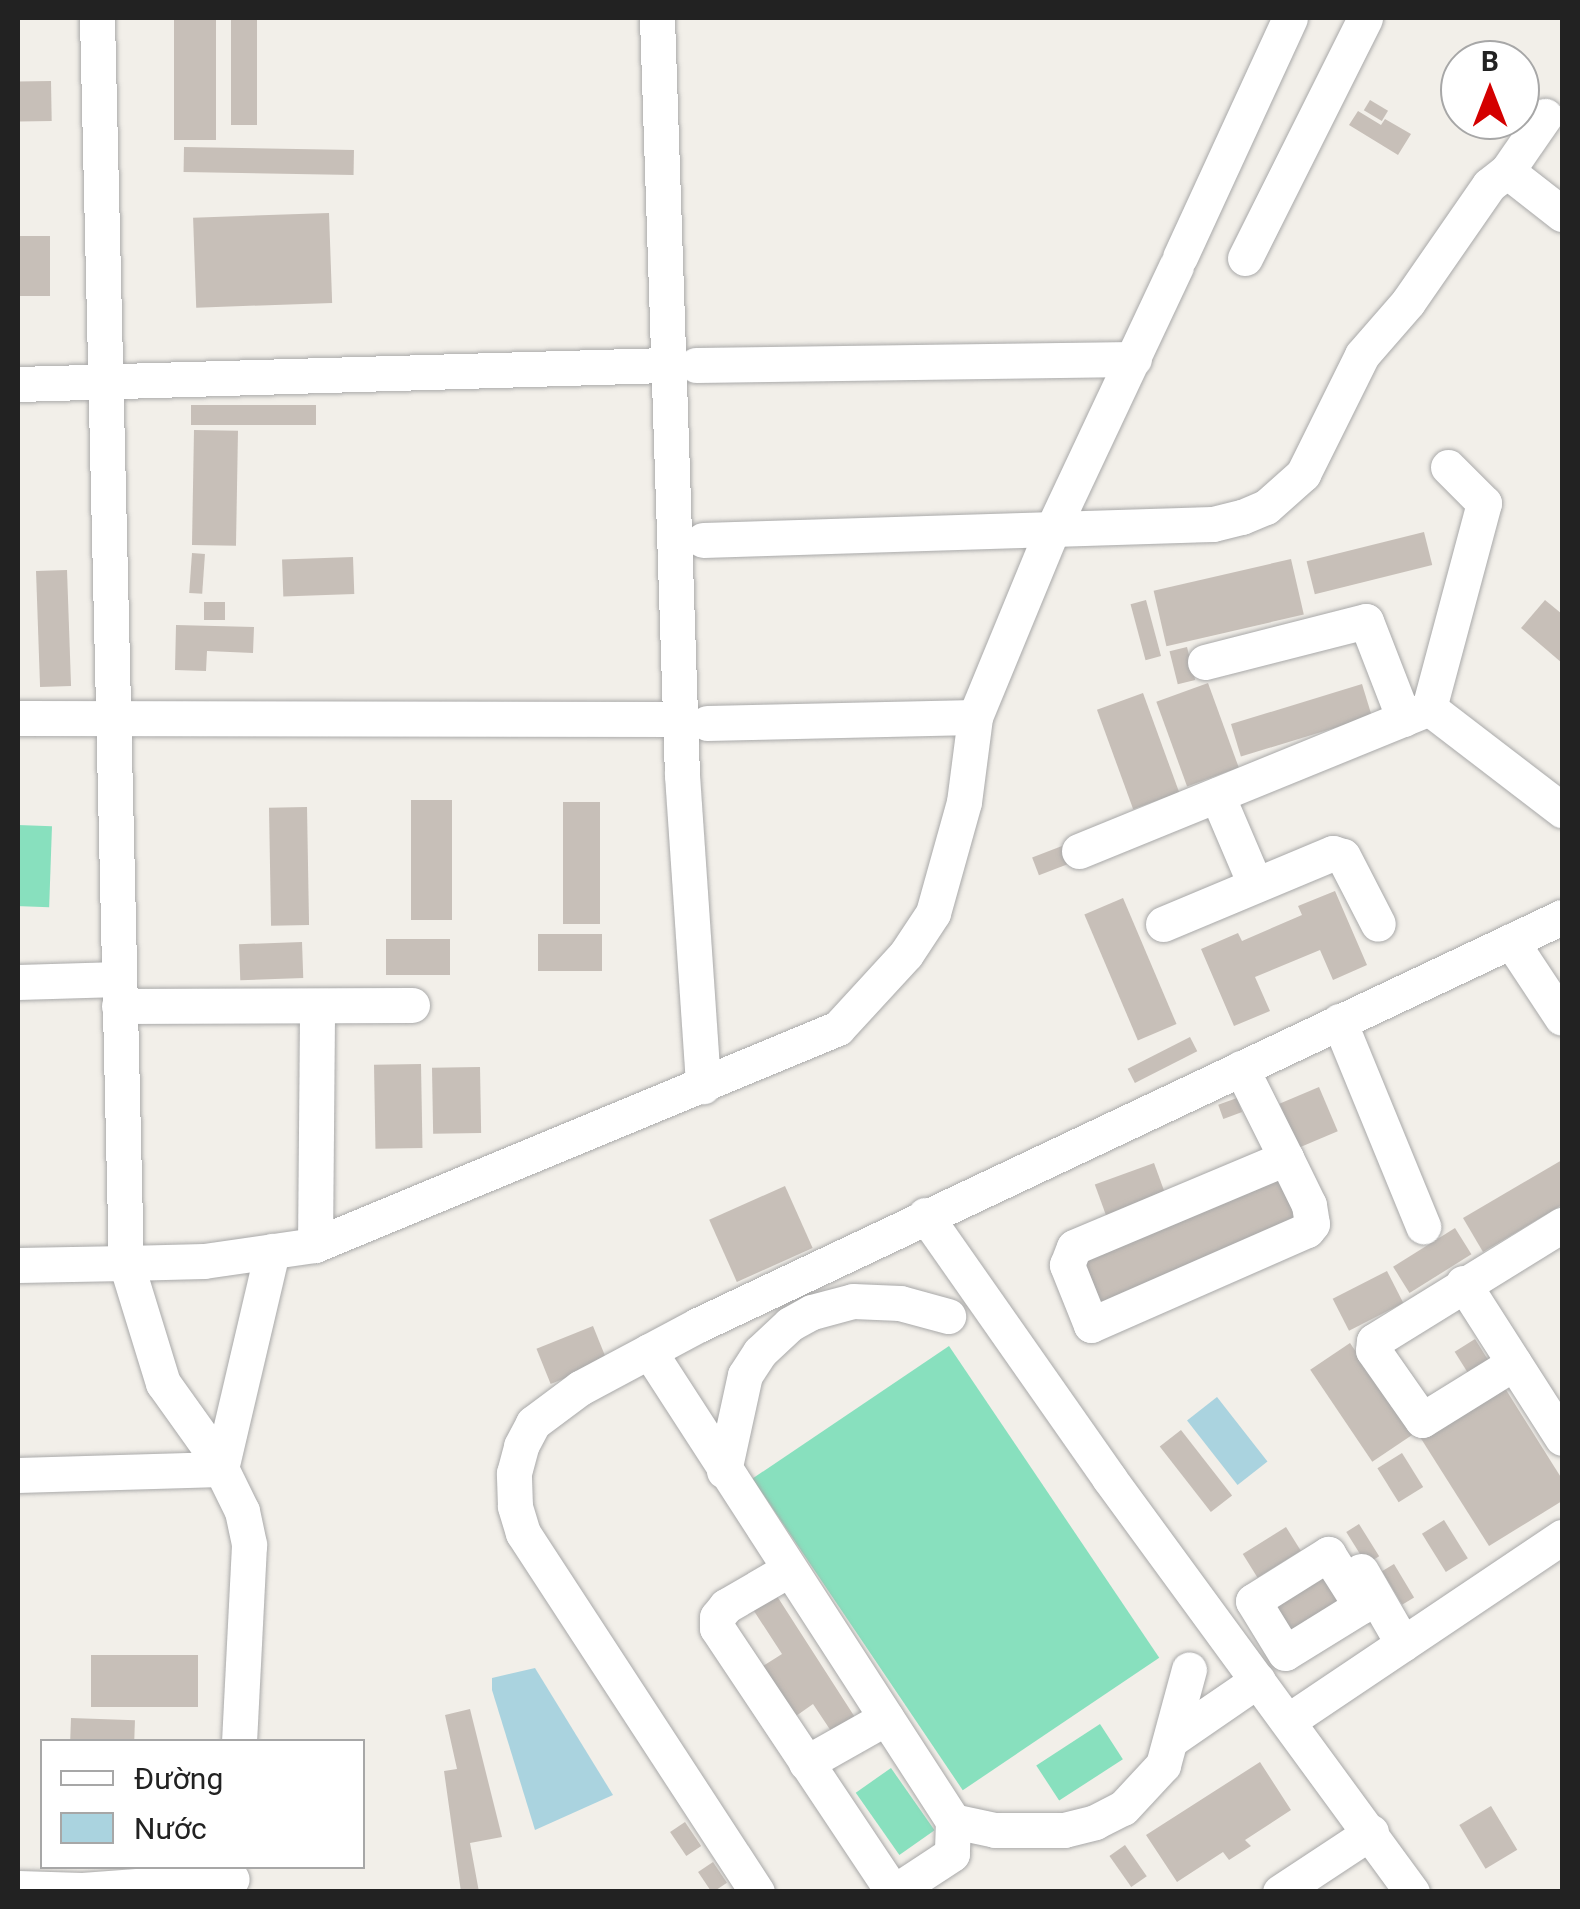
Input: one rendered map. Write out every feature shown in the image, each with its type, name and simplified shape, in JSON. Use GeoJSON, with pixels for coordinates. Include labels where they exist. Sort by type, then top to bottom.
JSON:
{"type":"FeatureCollection","features":[{"type":"Feature","properties":{"kind":"street"},"geometry":{"type":"LineString","coordinates":[[97,18],[126,1263],[164,1383],[221,1469],[242,1511],[249,1545],[239,1739]]}},
{"type":"Feature","properties":{"kind":"street"},"geometry":{"type":"LineString","coordinates":[[657,18],[682,365],[703,1086]]}},
{"type":"Feature","properties":{"kind":"street"},"geometry":{"type":"LineString","coordinates":[[18,1265],[204,1261],[315,1246],[838,1028],[906,954],[933,913],[952,858],[975,717],[1052,530],[1290,18]]}},
{"type":"Feature","properties":{"kind":"street"},"geometry":{"type":"LineString","coordinates":[[1246,258],[1365,18]]}},
{"type":"Feature","properties":{"kind":"street"},"geometry":{"type":"LineString","coordinates":[[703,540],[1213,524],[1254,512],[1287,490],[1319,448],[1362,356],[1408,302],[1478,200],[1507,172],[1545,116]]}},
{"type":"Feature","properties":{"kind":"street"},"geometry":{"type":"LineString","coordinates":[[1507,172],[1562,214]]}},
{"type":"Feature","properties":{"kind":"street"},"geometry":{"type":"LineString","coordinates":[[18,384],[682,365],[1134,359]]}},
{"type":"Feature","properties":{"kind":"street"},"geometry":{"type":"LineString","coordinates":[[1417,714],[1484,504],[1448,467]]}},
{"type":"Feature","properties":{"kind":"street"},"geometry":{"type":"LineString","coordinates":[[1205,662],[1366,622],[1417,714],[1562,810]]}},
{"type":"Feature","properties":{"kind":"street"},"geometry":{"type":"LineString","coordinates":[[1079,850],[1417,714]]}},
{"type":"Feature","properties":{"kind":"street"},"geometry":{"type":"LineString","coordinates":[[18,718],[693,721],[975,717]]}},
{"type":"Feature","properties":{"kind":"street"},"geometry":{"type":"LineString","coordinates":[[1218,795],[1255,884]]}},
{"type":"Feature","properties":{"kind":"street"},"geometry":{"type":"LineString","coordinates":[[1162,924],[1322,856],[1343,856],[1378,924]]}},
{"type":"Feature","properties":{"kind":"street"},"geometry":{"type":"LineString","coordinates":[[757,1892],[522,1533],[515,1506],[518,1460],[533,1422],[580,1388],[649,1351],[926,1215],[1562,917]]}},
{"type":"Feature","properties":{"kind":"street"},"geometry":{"type":"LineString","coordinates":[[1510,941],[1562,1018]]}},
{"type":"Feature","properties":{"kind":"street"},"geometry":{"type":"LineString","coordinates":[[18,982],[317,1006],[412,1005]]}},
{"type":"Feature","properties":{"kind":"street"},"geometry":{"type":"LineString","coordinates":[[315,1246],[317,1006]]}},
{"type":"Feature","properties":{"kind":"street"},"geometry":{"type":"LineString","coordinates":[[1340,1022],[1424,1226]]}},
{"type":"Feature","properties":{"kind":"street"},"geometry":{"type":"LineString","coordinates":[[1241,1068],[1286,1158],[1313,1217],[1307,1230],[1091,1325],[1067,1265],[1074,1247],[1286,1158]]}},
{"type":"Feature","properties":{"kind":"street"},"geometry":{"type":"LineString","coordinates":[[926,1215],[1109,1478],[1412,1892]]}},
{"type":"Feature","properties":{"kind":"street"},"geometry":{"type":"LineString","coordinates":[[1514,1363],[1422,1420],[1373,1350],[1379,1335],[1562,1225]]}},
{"type":"Feature","properties":{"kind":"street"},"geometry":{"type":"LineString","coordinates":[[221,1469],[272,1251]]}},
{"type":"Feature","properties":{"kind":"street"},"geometry":{"type":"LineString","coordinates":[[1463,1283],[1514,1363],[1558,1420]]}},
{"type":"Feature","properties":{"kind":"street"},"geometry":{"type":"LineString","coordinates":[[724,1471],[745,1375],[766,1344],[790,1324],[822,1308],[853,1302],[900,1303],[948,1316]]}},
{"type":"Feature","properties":{"kind":"street"},"geometry":{"type":"LineString","coordinates":[[649,1351],[953,1821],[952,1854],[893,1892],[717,1628],[717,1617],[726,1606],[788,1570]]}},
{"type":"Feature","properties":{"kind":"street"},"geometry":{"type":"LineString","coordinates":[[18,1474],[221,1469]]}},
{"type":"Feature","properties":{"kind":"street"},"geometry":{"type":"LineString","coordinates":[[1339,1532],[1403,1644]]}},
{"type":"Feature","properties":{"kind":"street"},"geometry":{"type":"LineString","coordinates":[[1288,1721],[1562,1537]]}},
{"type":"Feature","properties":{"kind":"street"},"geometry":{"type":"LineString","coordinates":[[1324,1630],[1354,1676]]}},
{"type":"Feature","properties":{"kind":"street"},"geometry":{"type":"LineString","coordinates":[[953,1821],[1030,1832],[1096,1822],[1124,1808],[1150,1785],[1172,1739],[1190,1669]]}},
{"type":"Feature","properties":{"kind":"street"},"geometry":{"type":"LineString","coordinates":[[1172,1739],[1258,1680]]}},
{"type":"Feature","properties":{"kind":"street"},"geometry":{"type":"LineString","coordinates":[[806,1764],[886,1718]]}},
{"type":"Feature","properties":{"kind":"street"},"geometry":{"type":"LineString","coordinates":[[1280,1892],[1370,1832]]}},
{"type":"Feature","properties":{"kind":"street"},"geometry":{"type":"LineString","coordinates":[[18,1888],[82,1890],[232,1879]]}},
{"type":"Feature","properties":{"kind":"green space"},"geometry":{"type":"Polygon","coordinates":[[[18,825],[52,826],[49,907],[18,906],[18,825]]]}},
{"type":"Feature","properties":{"kind":"green space"},"geometry":{"type":"Polygon","coordinates":[[[949,1346],[1159,1658],[963,1790],[753,1479],[949,1346]]]}},
{"type":"Feature","properties":{"kind":"green space"},"geometry":{"type":"Polygon","coordinates":[[[1100,1724],[1123,1759],[1059,1801],[1036,1765],[1100,1724]]]}},
{"type":"Feature","properties":{"kind":"green space"},"geometry":{"type":"Polygon","coordinates":[[[891,1768],[935,1830],[899,1855],[856,1793],[891,1768]]]}},
{"type":"Feature","properties":{"kind":"water"},"geometry":{"type":"Polygon","coordinates":[[[1217,1397],[1267,1462],[1238,1485],[1187,1420],[1217,1397]]]}},
{"type":"Feature","properties":{"kind":"water"},"geometry":{"type":"Polygon","coordinates":[[[535,1668],[613,1795],[535,1830],[492,1690],[492,1678],[535,1668]]]}},
{"type":"Feature","properties":{"kind":"building"},"geometry":{"type":"Polygon","coordinates":[[[174,18],[216,18],[216,140],[174,140],[174,18]]]}},
{"type":"Feature","properties":{"kind":"building"},"geometry":{"type":"Polygon","coordinates":[[[231,18],[257,18],[257,125],[231,125],[231,18]]]}},
{"type":"Feature","properties":{"kind":"building"},"geometry":{"type":"Polygon","coordinates":[[[51,81],[52,121],[19,122],[18,82],[51,81]]]}},
{"type":"Feature","properties":{"kind":"building"},"geometry":{"type":"Polygon","coordinates":[[[1370,100],[1388,111],[1382,121],[1364,110],[1370,100]]]}},
{"type":"Feature","properties":{"kind":"building"},"geometry":{"type":"Polygon","coordinates":[[[1358,111],[1381,125],[1385,119],[1411,134],[1398,155],[1349,125],[1358,111]]]}},
{"type":"Feature","properties":{"kind":"building"},"geometry":{"type":"Polygon","coordinates":[[[184,147],[354,150],[354,175],[184,172],[184,147]]]}},
{"type":"Feature","properties":{"kind":"building"},"geometry":{"type":"Polygon","coordinates":[[[329,213],[332,303],[196,308],[193,218],[329,213]]]}},
{"type":"Feature","properties":{"kind":"building"},"geometry":{"type":"Polygon","coordinates":[[[18,236],[50,236],[50,296],[18,296],[18,236]]]}},
{"type":"Feature","properties":{"kind":"building"},"geometry":{"type":"Polygon","coordinates":[[[191,405],[316,405],[316,425],[191,425],[191,405]]]}},
{"type":"Feature","properties":{"kind":"building"},"geometry":{"type":"Polygon","coordinates":[[[194,430],[238,431],[236,546],[192,545],[194,430]]]}},
{"type":"Feature","properties":{"kind":"building"},"geometry":{"type":"Polygon","coordinates":[[[1424,532],[1432,565],[1315,594],[1307,561],[1424,532]]]}},
{"type":"Feature","properties":{"kind":"building"},"geometry":{"type":"Polygon","coordinates":[[[192,553],[205,554],[202,594],[189,593],[192,553]]]}},
{"type":"Feature","properties":{"kind":"building"},"geometry":{"type":"Polygon","coordinates":[[[353,557],[354,594],[283,596],[282,559],[353,557]]]}},
{"type":"Feature","properties":{"kind":"building"},"geometry":{"type":"Polygon","coordinates":[[[1291,559],[1304,615],[1166,646],[1154,591],[1291,559]]]}},
{"type":"Feature","properties":{"kind":"building"},"geometry":{"type":"Polygon","coordinates":[[[67,570],[71,686],[40,687],[36,571],[67,570]]]}},
{"type":"Feature","properties":{"kind":"building"},"geometry":{"type":"Polygon","coordinates":[[[1146,600],[1161,656],[1146,660],[1131,604],[1146,600]]]}},
{"type":"Feature","properties":{"kind":"building"},"geometry":{"type":"Polygon","coordinates":[[[1545,600],[1562,614],[1562,663],[1521,628],[1545,600]]]}},
{"type":"Feature","properties":{"kind":"building"},"geometry":{"type":"Polygon","coordinates":[[[204,602],[225,602],[225,620],[204,620],[204,602]]]}},
{"type":"Feature","properties":{"kind":"building"},"geometry":{"type":"Polygon","coordinates":[[[176,625],[254,627],[253,653],[207,651],[206,671],[175,670],[176,625]]]}},
{"type":"Feature","properties":{"kind":"building"},"geometry":{"type":"Polygon","coordinates":[[[1187,647],[1195,680],[1178,684],[1170,651],[1187,647]]]}},
{"type":"Feature","properties":{"kind":"building"},"geometry":{"type":"Polygon","coordinates":[[[1208,683],[1239,768],[1187,786],[1156,702],[1208,683]]]}},
{"type":"Feature","properties":{"kind":"building"},"geometry":{"type":"Polygon","coordinates":[[[1362,684],[1372,717],[1241,757],[1231,724],[1362,684]]]}},
{"type":"Feature","properties":{"kind":"building"},"geometry":{"type":"Polygon","coordinates":[[[1143,693],[1179,793],[1133,809],[1097,710],[1143,693]]]}},
{"type":"Feature","properties":{"kind":"building"},"geometry":{"type":"Polygon","coordinates":[[[411,800],[452,800],[452,920],[411,920],[411,800]]]}},
{"type":"Feature","properties":{"kind":"building"},"geometry":{"type":"Polygon","coordinates":[[[563,802],[600,802],[600,924],[563,924],[563,802]]]}},
{"type":"Feature","properties":{"kind":"building"},"geometry":{"type":"Polygon","coordinates":[[[307,807],[309,925],[271,926],[269,808],[307,807]]]}},
{"type":"Feature","properties":{"kind":"building"},"geometry":{"type":"Polygon","coordinates":[[[1062,846],[1069,864],[1039,875],[1032,857],[1062,846]]]}},
{"type":"Feature","properties":{"kind":"building"},"geometry":{"type":"Polygon","coordinates":[[[1335,891],[1367,965],[1333,980],[1320,950],[1255,977],[1270,1011],[1234,1026],[1201,949],[1238,933],[1242,941],[1302,915],[1298,906],[1335,891]]]}},
{"type":"Feature","properties":{"kind":"building"},"geometry":{"type":"Polygon","coordinates":[[[1123,898],[1177,1024],[1138,1041],[1084,914],[1123,898]]]}},
{"type":"Feature","properties":{"kind":"building"},"geometry":{"type":"Polygon","coordinates":[[[538,934],[602,934],[602,971],[538,971],[538,934]]]}},
{"type":"Feature","properties":{"kind":"building"},"geometry":{"type":"Polygon","coordinates":[[[386,939],[450,939],[450,975],[386,975],[386,939]]]}},
{"type":"Feature","properties":{"kind":"building"},"geometry":{"type":"Polygon","coordinates":[[[302,942],[303,978],[240,980],[239,944],[302,942]]]}},
{"type":"Feature","properties":{"kind":"building"},"geometry":{"type":"Polygon","coordinates":[[[1190,1037],[1197,1051],[1135,1083],[1128,1069],[1190,1037]]]}},
{"type":"Feature","properties":{"kind":"building"},"geometry":{"type":"Polygon","coordinates":[[[421,1064],[422,1148],[375,1149],[374,1065],[421,1064]]]}},
{"type":"Feature","properties":{"kind":"building"},"geometry":{"type":"Polygon","coordinates":[[[480,1067],[481,1133],[433,1134],[432,1068],[480,1067]]]}},
{"type":"Feature","properties":{"kind":"building"},"geometry":{"type":"Polygon","coordinates":[[[1319,1087],[1338,1131],[1298,1148],[1279,1104],[1319,1087]]]}},
{"type":"Feature","properties":{"kind":"building"},"geometry":{"type":"Polygon","coordinates":[[[1237,1098],[1242,1112],[1223,1119],[1218,1105],[1237,1098]]]}},
{"type":"Feature","properties":{"kind":"building"},"geometry":{"type":"Polygon","coordinates":[[[1562,1160],[1562,1205],[1483,1252],[1463,1218],[1562,1160]]]}},
{"type":"Feature","properties":{"kind":"building"},"geometry":{"type":"Polygon","coordinates":[[[1154,1163],[1167,1198],[1107,1219],[1095,1185],[1154,1163]]]}},
{"type":"Feature","properties":{"kind":"building"},"geometry":{"type":"Polygon","coordinates":[[[1278,1176],[1297,1221],[1102,1304],[1083,1259],[1278,1176]]]}},
{"type":"Feature","properties":{"kind":"building"},"geometry":{"type":"Polygon","coordinates":[[[785,1186],[813,1248],[737,1282],[709,1220],[785,1186]]]}},
{"type":"Feature","properties":{"kind":"building"},"geometry":{"type":"Polygon","coordinates":[[[1455,1228],[1471,1254],[1410,1293],[1393,1267],[1455,1228]]]}},
{"type":"Feature","properties":{"kind":"building"},"geometry":{"type":"Polygon","coordinates":[[[1387,1271],[1403,1303],[1349,1331],[1333,1299],[1387,1271]]]}},
{"type":"Feature","properties":{"kind":"building"},"geometry":{"type":"Polygon","coordinates":[[[593,1326],[607,1361],[551,1384],[536,1349],[593,1326]]]}},
{"type":"Feature","properties":{"kind":"building"},"geometry":{"type":"Polygon","coordinates":[[[1475,1339],[1493,1368],[1473,1381],[1455,1352],[1475,1339]]]}},
{"type":"Feature","properties":{"kind":"building"},"geometry":{"type":"Polygon","coordinates":[[[1350,1343],[1412,1435],[1372,1462],[1310,1370],[1350,1343]]]}},
{"type":"Feature","properties":{"kind":"building"},"geometry":{"type":"Polygon","coordinates":[[[1503,1385],[1562,1479],[1562,1501],[1489,1546],[1420,1437],[1503,1385]]]}},
{"type":"Feature","properties":{"kind":"building"},"geometry":{"type":"Polygon","coordinates":[[[1181,1430],[1232,1495],[1211,1512],[1160,1447],[1181,1430]]]}},
{"type":"Feature","properties":{"kind":"building"},"geometry":{"type":"Polygon","coordinates":[[[1402,1453],[1423,1487],[1399,1502],[1377,1468],[1402,1453]]]}},
{"type":"Feature","properties":{"kind":"building"},"geometry":{"type":"Polygon","coordinates":[[[1444,1520],[1468,1558],[1446,1572],[1422,1534],[1444,1520]]]}},
{"type":"Feature","properties":{"kind":"building"},"geometry":{"type":"Polygon","coordinates":[[[1359,1524],[1379,1556],[1366,1564],[1346,1532],[1359,1524]]]}},
{"type":"Feature","properties":{"kind":"building"},"geometry":{"type":"Polygon","coordinates":[[[1286,1527],[1301,1551],[1258,1578],[1243,1554],[1286,1527]]]}},
{"type":"Feature","properties":{"kind":"building"},"geometry":{"type":"Polygon","coordinates":[[[1394,1564],[1414,1597],[1402,1605],[1382,1571],[1394,1564]]]}},
{"type":"Feature","properties":{"kind":"building"},"geometry":{"type":"Polygon","coordinates":[[[1332,1569],[1352,1601],[1283,1644],[1263,1612],[1332,1569]]]}},
{"type":"Feature","properties":{"kind":"building"},"geometry":{"type":"Polygon","coordinates":[[[775,1593],[858,1722],[835,1737],[813,1704],[796,1716],[763,1666],[782,1654],[752,1608],[775,1593]]]}},
{"type":"Feature","properties":{"kind":"building"},"geometry":{"type":"Polygon","coordinates":[[[91,1655],[198,1655],[198,1707],[91,1707],[91,1655]]]}},
{"type":"Feature","properties":{"kind":"building"},"geometry":{"type":"Polygon","coordinates":[[[470,1709],[502,1837],[470,1843],[479,1892],[461,1892],[444,1771],[457,1769],[445,1715],[470,1709]]]}},
{"type":"Feature","properties":{"kind":"building"},"geometry":{"type":"Polygon","coordinates":[[[71,1718],[135,1720],[134,1739],[70,1739],[71,1718]]]}},
{"type":"Feature","properties":{"kind":"building"},"geometry":{"type":"Polygon","coordinates":[[[1260,1762],[1291,1810],[1245,1840],[1251,1846],[1229,1860],[1223,1852],[1177,1882],[1146,1835],[1260,1762]]]}},
{"type":"Feature","properties":{"kind":"building"},"geometry":{"type":"Polygon","coordinates":[[[1491,1806],[1517,1850],[1486,1869],[1459,1825],[1491,1806]]]}},
{"type":"Feature","properties":{"kind":"building"},"geometry":{"type":"Polygon","coordinates":[[[685,1822],[701,1846],[686,1856],[670,1832],[685,1822]]]}},
{"type":"Feature","properties":{"kind":"building"},"geometry":{"type":"Polygon","coordinates":[[[1125,1845],[1147,1876],[1131,1887],[1109,1856],[1125,1845]]]}},
{"type":"Feature","properties":{"kind":"building"},"geometry":{"type":"Polygon","coordinates":[[[713,1862],[727,1883],[712,1892],[698,1872],[713,1862]]]}}]}
